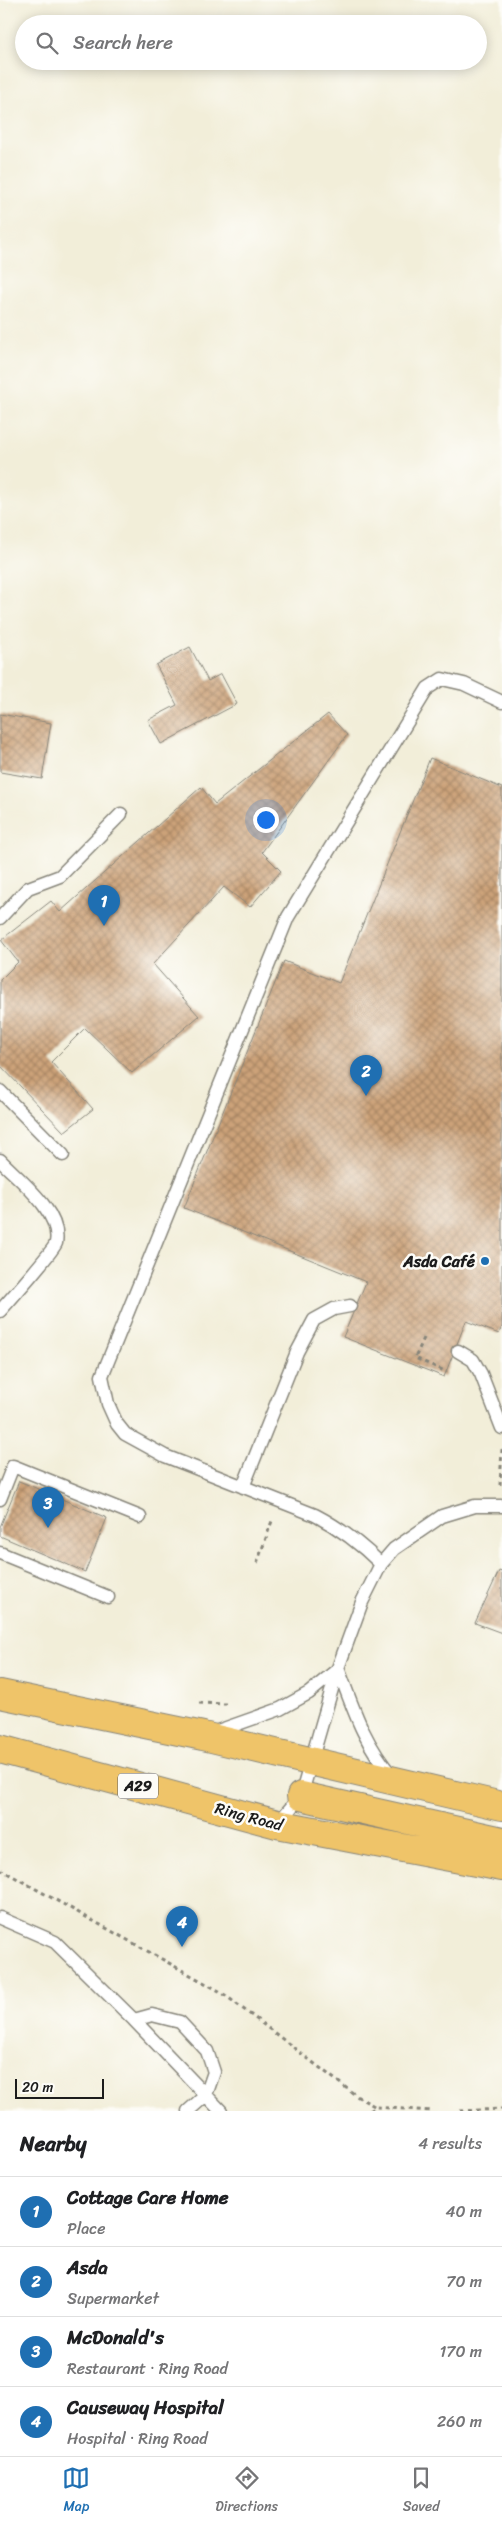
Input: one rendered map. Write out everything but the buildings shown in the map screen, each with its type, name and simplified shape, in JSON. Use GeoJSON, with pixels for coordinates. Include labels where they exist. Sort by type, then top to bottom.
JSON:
{"type":"FeatureCollection","features":[{"type":"Feature","properties":{"kind":"main road"},"geometry":{"type":"LineString","coordinates":[[0,1694],[203,1736],[502,1806]]}},
{"type":"Feature","properties":{"kind":"main road","name":"Ring Road"},"geometry":{"type":"LineString","coordinates":[[0,1748],[277,1824],[502,1867]]}},
{"type":"Feature","properties":{"kind":"main road"},"geometry":{"type":"LineString","coordinates":[[301,1796],[502,1841]]}},
{"type":"Feature","properties":{"kind":"lane"},"geometry":{"type":"LineString","coordinates":[[381,1564],[366,1549],[336,1526],[315,1514],[165,1456],[125,1434],[117,1424],[108,1404],[102,1376],[293,908],[428,688],[442,679],[464,684],[502,702]]}},
{"type":"Feature","properties":{"kind":"lane"},"geometry":{"type":"LineString","coordinates":[[0,918],[28,888],[60,876],[121,814]]}},
{"type":"Feature","properties":{"kind":"lane"},"geometry":{"type":"LineString","coordinates":[[0,1091],[63,1156]]}},
{"type":"Feature","properties":{"kind":"lane"},"geometry":{"type":"LineString","coordinates":[[0,1160],[48,1210],[56,1225],[56,1244],[0,1311]]}},
{"type":"Feature","properties":{"kind":"lane"},"geometry":{"type":"LineString","coordinates":[[243,1487],[297,1352],[314,1320],[334,1309],[350,1306]]}},
{"type":"Feature","properties":{"kind":"lane"},"geometry":{"type":"LineString","coordinates":[[458,1351],[473,1360],[481,1374],[502,1428]]}},
{"type":"Feature","properties":{"kind":"lane"},"geometry":{"type":"LineString","coordinates":[[0,1499],[13,1466],[140,1517]]}},
{"type":"Feature","properties":{"kind":"lane"},"geometry":{"type":"LineString","coordinates":[[277,1824],[301,1796],[338,1668],[362,1602],[381,1564],[394,1549],[442,1516],[475,1506],[501,1506]]}},
{"type":"Feature","properties":{"kind":"lane"},"geometry":{"type":"LineString","coordinates":[[0,1553],[108,1597]]}},
{"type":"Feature","properties":{"kind":"lane"},"geometry":{"type":"LineString","coordinates":[[203,1736],[280,1709],[309,1693],[338,1668]]}},
{"type":"Feature","properties":{"kind":"lane"},"geometry":{"type":"LineString","coordinates":[[338,1668],[359,1725],[381,1762],[397,1780]]}},
{"type":"Feature","properties":{"kind":"lane"},"geometry":{"type":"LineString","coordinates":[[0,1918],[54,1942],[134,2020],[221,2111]]}},
{"type":"Feature","properties":{"kind":"lane"},"geometry":{"type":"LineString","coordinates":[[134,2020],[152,2015],[180,2022],[207,2051],[214,2072],[206,2096],[188,2111]]}},
{"type":"Feature","properties":{"kind":"path"},"geometry":{"type":"LineString","coordinates":[[424,1338],[415,1358],[452,1374]]}},
{"type":"Feature","properties":{"kind":"path"},"geometry":{"type":"LineString","coordinates":[[501,1506],[502,1443]]}},
{"type":"Feature","properties":{"kind":"path"},"geometry":{"type":"LineString","coordinates":[[256,1563],[280,1501]]}},
{"type":"Feature","properties":{"kind":"path"},"geometry":{"type":"LineString","coordinates":[[198,1703],[230,1704]]}},
{"type":"Feature","properties":{"kind":"path"},"geometry":{"type":"LineString","coordinates":[[0,1869],[221,1992],[358,2097],[376,2107],[432,2111]]}},
{"type":"Feature","properties":{"kind":"path"},"geometry":{"type":"LineString","coordinates":[[370,2111],[376,2107]]}},
{"type":"Feature","properties":{"kind":"path"},"geometry":{"type":"LineString","coordinates":[[460,2111],[502,2110]]}},
{"type":"Feature","properties":{"kind":"place","name":"Cottage Care Home"},"geometry":{"type":"Point","coordinates":[104,926]}},
{"type":"Feature","properties":{"kind":"place","name":"Asda"},"geometry":{"type":"Point","coordinates":[366,1096]}},
{"type":"Feature","properties":{"kind":"place","name":"Asda Café"},"geometry":{"type":"Point","coordinates":[485,1261]}},
{"type":"Feature","properties":{"kind":"place","name":"McDonald's"},"geometry":{"type":"Point","coordinates":[48,1528]}},
{"type":"Feature","properties":{"kind":"place","name":"Causeway Hospital"},"geometry":{"type":"Point","coordinates":[182,1947]}}]}
